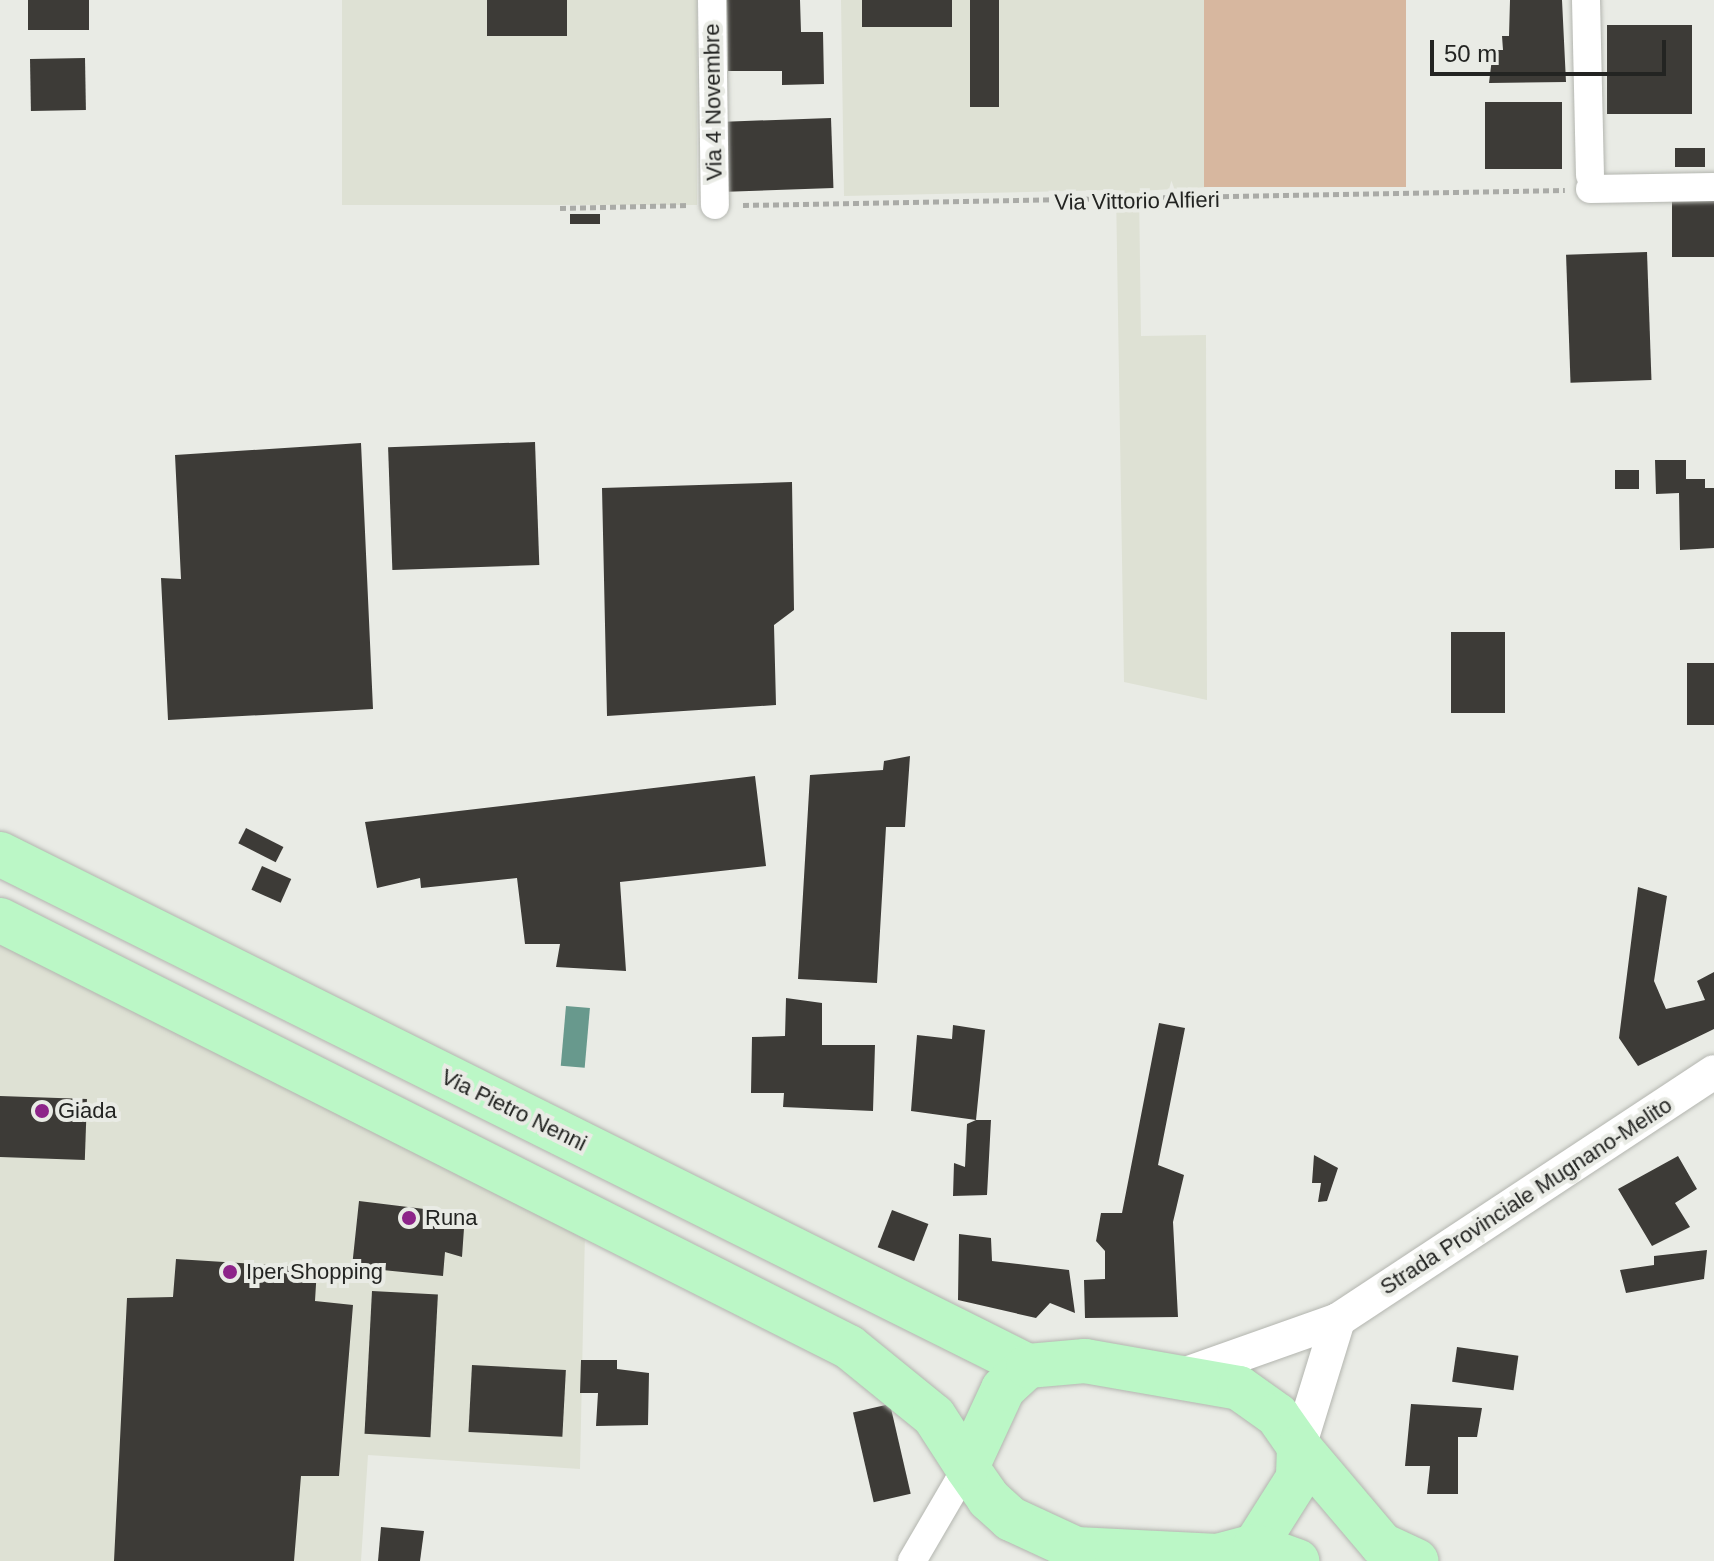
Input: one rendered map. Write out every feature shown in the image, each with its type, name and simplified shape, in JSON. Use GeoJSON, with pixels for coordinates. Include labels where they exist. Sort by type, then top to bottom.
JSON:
{"type":"FeatureCollection","features":[{"type":"Feature","properties":{"kind":"main road","name":"Via Pietro Nenni"},"geometry":{"type":"LineString","coordinates":[[0,854],[1028,1366]]}},
{"type":"Feature","properties":{"kind":"main road"},"geometry":{"type":"LineString","coordinates":[[0,920],[849,1347],[934,1416],[967,1467],[1011,1519],[1056,1555],[1218,1556],[1255,1546],[1297,1561]]}},
{"type":"Feature","properties":{"kind":"main road"},"geometry":{"type":"LineString","coordinates":[[967,1467],[995,1402],[1028,1366],[1085,1361],[1183,1375],[1239,1388],[1277,1415],[1340,1504],[1382,1545],[1416,1561]]}},
{"type":"Feature","properties":{"kind":"main road"},"geometry":{"type":"LineString","coordinates":[[1255,1546],[1288,1503],[1299,1447]]}},
{"type":"Feature","properties":{"kind":"street","name":"Via 4 Novembre"},"geometry":{"type":"LineString","coordinates":[[712,0],[715,205]]}},
{"type":"Feature","properties":{"kind":"street"},"geometry":{"type":"LineString","coordinates":[[1586,0],[1590,182],[1714,187]]}},
{"type":"Feature","properties":{"kind":"street","name":"Strada Provinciale Mugnano-Melito"},"geometry":{"type":"LineString","coordinates":[[1183,1375],[1338,1320],[1714,1072]]}},
{"type":"Feature","properties":{"kind":"street"},"geometry":{"type":"LineString","coordinates":[[1299,1447],[1338,1320]]}},
{"type":"Feature","properties":{"kind":"street"},"geometry":{"type":"LineString","coordinates":[[912,1561],[967,1467]]}},
{"type":"Feature","properties":{"kind":"path","name":"Via Vittorio Alfieri"},"geometry":{"type":"LineString","coordinates":[[560,208],[1590,182]]}},
{"type":"Feature","properties":{"kind":"shaded area"},"geometry":{"type":"Polygon","coordinates":[[[342,0],[697,0],[697,205],[342,205],[342,0]]]}},
{"type":"Feature","properties":{"kind":"shaded area"},"geometry":{"type":"Polygon","coordinates":[[[841,0],[1204,0],[1209,187],[1139,191],[1141,336],[1206,335],[1207,700],[1124,682],[1116,190],[844,196],[841,0]]]}},
{"type":"Feature","properties":{"kind":"shaded area"},"geometry":{"type":"Polygon","coordinates":[[[1204,0],[1406,0],[1406,187],[1204,187],[1204,0]]]}},
{"type":"Feature","properties":{"kind":"shaded area"},"geometry":{"type":"Polygon","coordinates":[[[0,935],[585,1232],[580,1469],[368,1455],[361,1561],[0,1561],[0,935]]]}},
{"type":"Feature","properties":{"kind":"water"},"geometry":{"type":"Polygon","coordinates":[[[566,1006],[590,1008],[585,1068],[561,1066],[566,1006]]]}},
{"type":"Feature","properties":{"kind":"building"},"geometry":{"type":"Polygon","coordinates":[[[28,0],[89,0],[89,30],[28,30],[28,0]]]}},
{"type":"Feature","properties":{"kind":"building"},"geometry":{"type":"Polygon","coordinates":[[[487,0],[567,0],[567,36],[487,36],[487,0]]]}},
{"type":"Feature","properties":{"kind":"building"},"geometry":{"type":"Polygon","coordinates":[[[727,0],[800,0],[801,32],[823,32],[824,84],[782,85],[782,71],[728,71],[727,0]]]}},
{"type":"Feature","properties":{"kind":"building"},"geometry":{"type":"Polygon","coordinates":[[[862,0],[952,0],[952,27],[862,27],[862,0]]]}},
{"type":"Feature","properties":{"kind":"building"},"geometry":{"type":"Polygon","coordinates":[[[970,0],[999,0],[999,107],[970,107],[970,0]]]}},
{"type":"Feature","properties":{"kind":"building"},"geometry":{"type":"Polygon","coordinates":[[[1510,0],[1562,0],[1566,82],[1489,83],[1493,50],[1503,50],[1502,36],[1509,36],[1510,0]]]}},
{"type":"Feature","properties":{"kind":"building"},"geometry":{"type":"Polygon","coordinates":[[[1607,25],[1692,25],[1692,114],[1607,114],[1607,25]]]}},
{"type":"Feature","properties":{"kind":"building"},"geometry":{"type":"Polygon","coordinates":[[[85,58],[86,110],[31,111],[30,59],[85,58]]]}},
{"type":"Feature","properties":{"kind":"building"},"geometry":{"type":"Polygon","coordinates":[[[1485,102],[1562,102],[1562,169],[1485,169],[1485,102]]]}},
{"type":"Feature","properties":{"kind":"building"},"geometry":{"type":"Polygon","coordinates":[[[831,118],[833,188],[728,192],[725,122],[831,118]]]}},
{"type":"Feature","properties":{"kind":"building"},"geometry":{"type":"Polygon","coordinates":[[[1675,148],[1705,148],[1705,167],[1675,167],[1675,148]]]}},
{"type":"Feature","properties":{"kind":"building"},"geometry":{"type":"Polygon","coordinates":[[[1672,195],[1714,195],[1714,257],[1672,257],[1672,195]]]}},
{"type":"Feature","properties":{"kind":"building"},"geometry":{"type":"Polygon","coordinates":[[[570,214],[600,214],[600,224],[570,224],[570,214]]]}},
{"type":"Feature","properties":{"kind":"building"},"geometry":{"type":"Polygon","coordinates":[[[1647,252],[1651,380],[1571,383],[1566,255],[1647,252]]]}},
{"type":"Feature","properties":{"kind":"building"},"geometry":{"type":"Polygon","coordinates":[[[535,442],[539,565],[392,570],[388,447],[535,442]]]}},
{"type":"Feature","properties":{"kind":"building"},"geometry":{"type":"Polygon","coordinates":[[[361,443],[373,709],[168,720],[161,578],[181,579],[175,455],[361,443]]]}},
{"type":"Feature","properties":{"kind":"building"},"geometry":{"type":"Polygon","coordinates":[[[1655,460],[1686,460],[1686,479],[1705,479],[1705,488],[1714,488],[1714,548],[1680,550],[1679,493],[1656,494],[1655,460]]]}},
{"type":"Feature","properties":{"kind":"building"},"geometry":{"type":"Polygon","coordinates":[[[1615,470],[1639,470],[1639,489],[1615,489],[1615,470]]]}},
{"type":"Feature","properties":{"kind":"building"},"geometry":{"type":"Polygon","coordinates":[[[792,482],[794,610],[774,625],[776,705],[607,716],[602,488],[792,482]]]}},
{"type":"Feature","properties":{"kind":"building"},"geometry":{"type":"Polygon","coordinates":[[[1451,632],[1505,632],[1505,713],[1451,713],[1451,632]]]}},
{"type":"Feature","properties":{"kind":"building"},"geometry":{"type":"Polygon","coordinates":[[[1687,663],[1714,663],[1714,725],[1687,725],[1687,663]]]}},
{"type":"Feature","properties":{"kind":"building"},"geometry":{"type":"Polygon","coordinates":[[[910,756],[905,827],[886,827],[877,983],[798,979],[810,775],[883,770],[884,761],[910,756]]]}},
{"type":"Feature","properties":{"kind":"building"},"geometry":{"type":"Polygon","coordinates":[[[755,776],[766,866],[620,882],[626,971],[556,967],[560,944],[525,944],[517,878],[421,888],[420,878],[377,888],[365,822],[755,776]]]}},
{"type":"Feature","properties":{"kind":"building"},"geometry":{"type":"Polygon","coordinates":[[[246,828],[283,847],[276,862],[238,843],[246,828]]]}},
{"type":"Feature","properties":{"kind":"building"},"geometry":{"type":"Polygon","coordinates":[[[262,866],[291,879],[281,903],[251,890],[262,866]]]}},
{"type":"Feature","properties":{"kind":"building"},"geometry":{"type":"Polygon","coordinates":[[[1638,887],[1667,896],[1654,981],[1666,1009],[1705,1000],[1697,981],[1714,972],[1714,1029],[1638,1066],[1619,1038],[1638,887]]]}},
{"type":"Feature","properties":{"kind":"building"},"geometry":{"type":"Polygon","coordinates":[[[786,998],[822,1003],[822,1045],[875,1045],[873,1111],[783,1107],[784,1093],[751,1093],[752,1037],[785,1036],[786,998]]]}},
{"type":"Feature","properties":{"kind":"building"},"geometry":{"type":"Polygon","coordinates":[[[1159,1023],[1185,1028],[1158,1165],[1184,1175],[1173,1222],[1178,1317],[1085,1318],[1084,1280],[1105,1279],[1105,1251],[1096,1241],[1101,1213],[1122,1213],[1159,1023]]]}},
{"type":"Feature","properties":{"kind":"building"},"geometry":{"type":"Polygon","coordinates":[[[953,1025],[985,1030],[976,1120],[911,1111],[917,1035],[952,1039],[953,1025]]]}},
{"type":"Feature","properties":{"kind":"building"},"geometry":{"type":"Polygon","coordinates":[[[0,1096],[87,1099],[85,1160],[0,1157],[0,1096]]]}},
{"type":"Feature","properties":{"kind":"building"},"geometry":{"type":"Polygon","coordinates":[[[976,1120],[991,1120],[987,1195],[953,1196],[954,1163],[965,1167],[967,1124],[976,1120]]]}},
{"type":"Feature","properties":{"kind":"building"},"geometry":{"type":"Polygon","coordinates":[[[1314,1155],[1338,1168],[1327,1201],[1318,1202],[1321,1183],[1312,1183],[1314,1155]]]}},
{"type":"Feature","properties":{"kind":"building"},"geometry":{"type":"Polygon","coordinates":[[[1678,1156],[1697,1189],[1675,1203],[1690,1227],[1652,1246],[1618,1189],[1678,1156]]]}},
{"type":"Feature","properties":{"kind":"building"},"geometry":{"type":"Polygon","coordinates":[[[359,1201],[465,1214],[462,1257],[445,1252],[443,1276],[352,1267],[359,1201]]]}},
{"type":"Feature","properties":{"kind":"building"},"geometry":{"type":"Polygon","coordinates":[[[892,1210],[928,1224],[914,1261],[878,1247],[892,1210]]]}},
{"type":"Feature","properties":{"kind":"building"},"geometry":{"type":"Polygon","coordinates":[[[959,1234],[991,1238],[992,1261],[1069,1270],[1075,1313],[1050,1303],[1036,1318],[958,1300],[959,1234]]]}},
{"type":"Feature","properties":{"kind":"building"},"geometry":{"type":"Polygon","coordinates":[[[1707,1250],[1704,1279],[1626,1293],[1620,1270],[1654,1265],[1654,1256],[1707,1250]]]}},
{"type":"Feature","properties":{"kind":"building"},"geometry":{"type":"Polygon","coordinates":[[[176,1259],[317,1268],[315,1301],[353,1305],[339,1476],[301,1476],[294,1561],[114,1561],[127,1298],[173,1297],[176,1259]]]}},
{"type":"Feature","properties":{"kind":"building"},"geometry":{"type":"Polygon","coordinates":[[[372,1291],[438,1294],[430,1437],[365,1434],[372,1291]]]}},
{"type":"Feature","properties":{"kind":"building"},"geometry":{"type":"Polygon","coordinates":[[[1457,1347],[1518,1356],[1514,1390],[1452,1382],[1457,1347]]]}},
{"type":"Feature","properties":{"kind":"building"},"geometry":{"type":"Polygon","coordinates":[[[581,1360],[617,1360],[617,1369],[649,1373],[648,1425],[596,1426],[598,1393],[580,1393],[581,1360]]]}},
{"type":"Feature","properties":{"kind":"building"},"geometry":{"type":"Polygon","coordinates":[[[472,1365],[566,1370],[562,1437],[468,1432],[472,1365]]]}},
{"type":"Feature","properties":{"kind":"building"},"geometry":{"type":"Polygon","coordinates":[[[890,1404],[911,1494],[874,1502],[853,1413],[890,1404]]]}},
{"type":"Feature","properties":{"kind":"building"},"geometry":{"type":"Polygon","coordinates":[[[1411,1404],[1482,1408],[1477,1437],[1458,1437],[1458,1494],[1427,1494],[1430,1466],[1405,1466],[1411,1404]]]}},
{"type":"Feature","properties":{"kind":"building"},"geometry":{"type":"Polygon","coordinates":[[[381,1527],[424,1531],[420,1561],[378,1561],[381,1527]]]}},
{"type":"Feature","properties":{"kind":"place","name":"Giada"},"geometry":{"type":"Point","coordinates":[42,1111]}},
{"type":"Feature","properties":{"kind":"place","name":"Runa"},"geometry":{"type":"Point","coordinates":[409,1218]}},
{"type":"Feature","properties":{"kind":"place","name":"Iper Shopping"},"geometry":{"type":"Point","coordinates":[230,1272]}}]}
